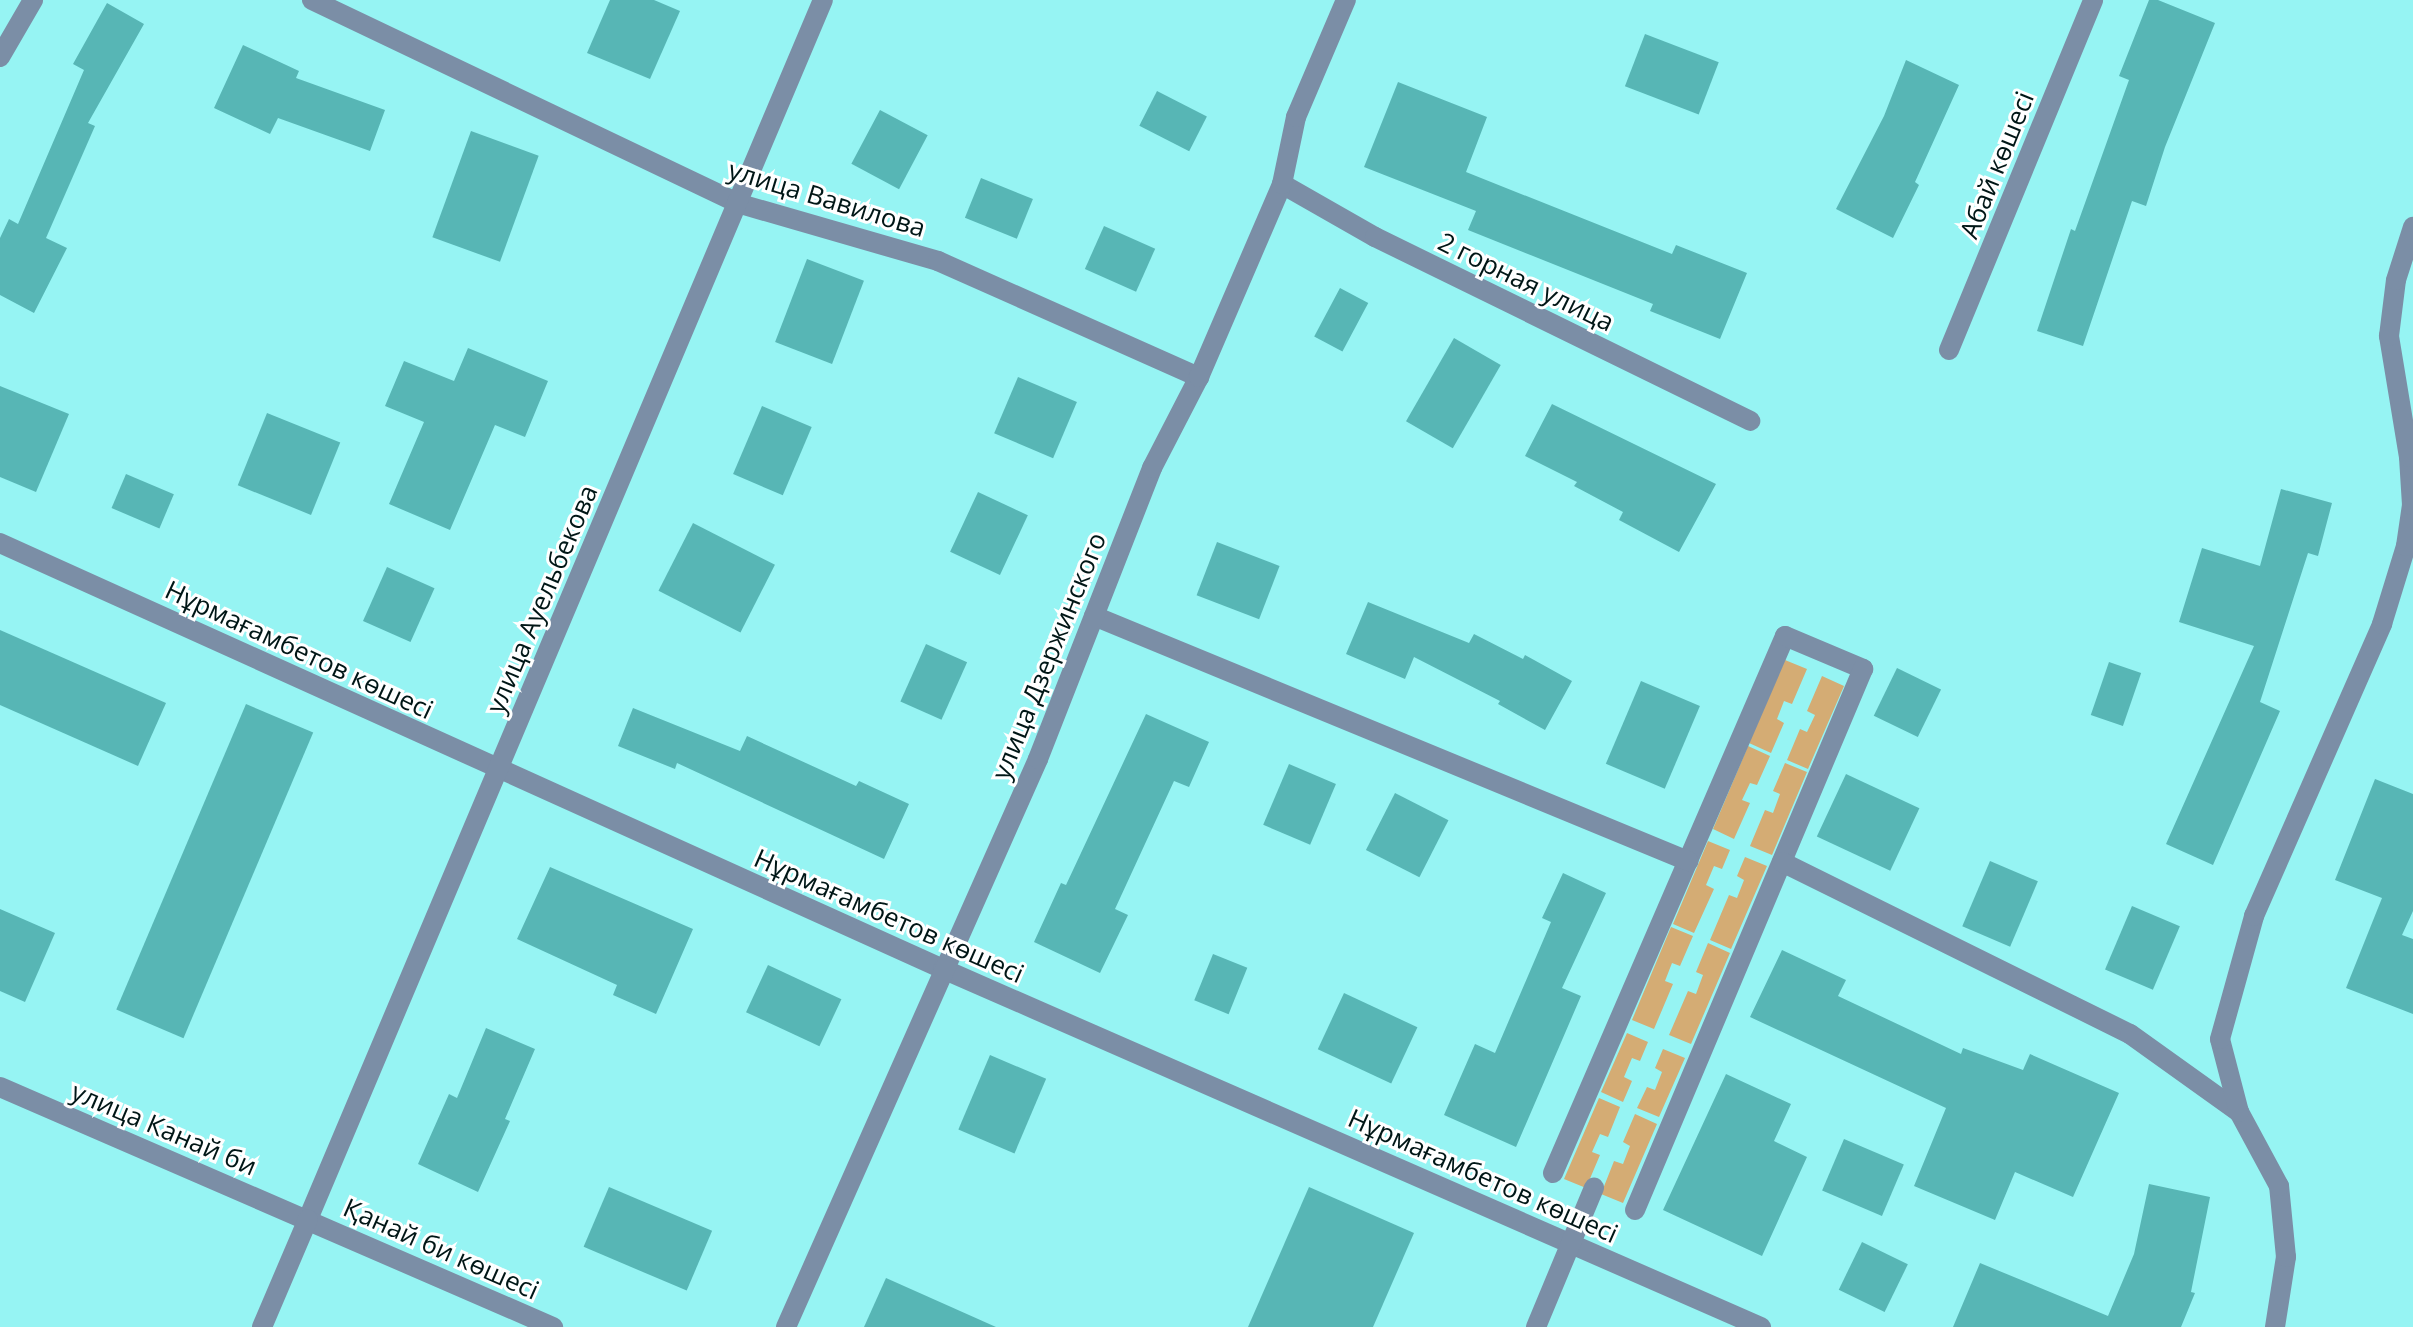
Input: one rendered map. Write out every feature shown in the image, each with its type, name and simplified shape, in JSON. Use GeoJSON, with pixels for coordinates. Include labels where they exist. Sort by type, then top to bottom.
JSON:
{"type":"FeatureCollection","features":[{"type":"Feature","properties":{"kind":"street"},"geometry":{"type":"LineString","coordinates":[[0,57],[33,0]]}},
{"type":"Feature","properties":{"kind":"street","name":"улица Вавилова"},"geometry":{"type":"LineString","coordinates":[[312,0],[737,203],[938,261],[1199,377]]}},
{"type":"Feature","properties":{"kind":"street","name":"улица Ауельбекова"},"geometry":{"type":"LineString","coordinates":[[262,1327],[823,0]]}},
{"type":"Feature","properties":{"kind":"street","name":"улица Дзержинского"},"geometry":{"type":"LineString","coordinates":[[786,1327],[1038,759],[1152,468],[1199,377],[1282,184],[1296,117],[1346,0]]}},
{"type":"Feature","properties":{"kind":"street","name":"Абай көшесі"},"geometry":{"type":"LineString","coordinates":[[1949,350],[2093,0]]}},
{"type":"Feature","properties":{"kind":"street","name":"2 горная улица"},"geometry":{"type":"LineString","coordinates":[[1282,184],[1375,237],[1750,421]]}},
{"type":"Feature","properties":{"kind":"street"},"geometry":{"type":"LineString","coordinates":[[2275,1327],[2286,1257],[2279,1186],[2239,1112],[2220,1039],[2254,916],[2382,624],[2410,547],[2412,505],[2409,457],[2389,336],[2396,280],[2413,227]]}},
{"type":"Feature","properties":{"kind":"street","name":"Нұрмағамбетов көшесі"},"geometry":{"type":"LineString","coordinates":[[0,543],[943,969],[1571,1241],[1761,1327]]}},
{"type":"Feature","properties":{"kind":"street"},"geometry":{"type":"LineString","coordinates":[[1094,616],[1688,861]]}},
{"type":"Feature","properties":{"kind":"street"},"geometry":{"type":"LineString","coordinates":[[1553,1173],[1785,636],[1863,669],[1635,1210]]}},
{"type":"Feature","properties":{"kind":"street"},"geometry":{"type":"LineString","coordinates":[[1782,862],[2130,1034],[2239,1112]]}},
{"type":"Feature","properties":{"kind":"street","name":"улица Канай би"},"geometry":{"type":"LineString","coordinates":[[0,1087],[308,1219]]}},
{"type":"Feature","properties":{"kind":"street"},"geometry":{"type":"LineString","coordinates":[[1536,1327],[1594,1188]]}},
{"type":"Feature","properties":{"kind":"street","name":"Қанай би көшесі"},"geometry":{"type":"LineString","coordinates":[[308,1219],[553,1327]]}},
{"type":"Feature","properties":{"kind":"shaded area"},"geometry":{"type":"Polygon","coordinates":[[[1785,660],[1807,669],[1792,704],[1784,701],[1777,719],[1784,723],[1771,753],[1749,743],[1785,660]]]}},
{"type":"Feature","properties":{"kind":"shaded area"},"geometry":{"type":"Polygon","coordinates":[[[1822,676],[1844,686],[1808,769],[1787,760],[1800,729],[1807,732],[1815,715],[1807,711],[1822,676]]]}},
{"type":"Feature","properties":{"kind":"shaded area"},"geometry":{"type":"Polygon","coordinates":[[[1748,746],[1770,756],[1757,785],[1750,783],[1742,800],[1750,803],[1734,839],[1713,829],[1748,746]]]}},
{"type":"Feature","properties":{"kind":"shaded area"},"geometry":{"type":"Polygon","coordinates":[[[1785,763],[1807,772],[1772,855],[1750,846],[1765,810],[1773,813],[1780,794],[1773,791],[1785,763]]]}},
{"type":"Feature","properties":{"kind":"shaded area"},"geometry":{"type":"Polygon","coordinates":[[[1708,841],[1730,850],[1722,869],[1714,866],[1706,885],[1714,889],[1694,933],[1673,924],[1708,841]]]}},
{"type":"Feature","properties":{"kind":"shaded area"},"geometry":{"type":"Polygon","coordinates":[[[1745,857],[1767,866],[1731,949],[1710,940],[1729,895],[1737,898],[1744,880],[1737,876],[1745,857]]]}},
{"type":"Feature","properties":{"kind":"shaded area"},"geometry":{"type":"Polygon","coordinates":[[[1671,927],[1693,936],[1680,966],[1672,963],[1665,981],[1673,984],[1654,1029],[1632,1020],[1671,927]]]}},
{"type":"Feature","properties":{"kind":"shaded area"},"geometry":{"type":"Polygon","coordinates":[[[1708,943],[1730,953],[1691,1044],[1669,1035],[1688,991],[1696,994],[1703,975],[1696,972],[1708,943]]]}},
{"type":"Feature","properties":{"kind":"shaded area"},"geometry":{"type":"Polygon","coordinates":[[[1627,1033],[1648,1042],[1640,1061],[1632,1058],[1624,1077],[1632,1081],[1623,1102],[1601,1092],[1627,1033]]]}},
{"type":"Feature","properties":{"kind":"shaded area"},"geometry":{"type":"Polygon","coordinates":[[[1663,1049],[1685,1058],[1659,1117],[1637,1108],[1647,1087],[1655,1090],[1662,1072],[1655,1068],[1663,1049]]]}},
{"type":"Feature","properties":{"kind":"shaded area"},"geometry":{"type":"Polygon","coordinates":[[[1599,1098],[1620,1107],[1608,1137],[1600,1134],[1592,1152],[1600,1155],[1586,1188],[1564,1179],[1599,1098]]]}},
{"type":"Feature","properties":{"kind":"shaded area"},"geometry":{"type":"Polygon","coordinates":[[[1635,1114],[1657,1124],[1623,1203],[1601,1194],[1614,1161],[1623,1164],[1630,1146],[1623,1142],[1635,1114]]]}},
{"type":"Feature","properties":{"kind":"building"},"geometry":{"type":"Polygon","coordinates":[[[610,0],[654,0],[680,11],[650,79],[587,53],[610,0]]]}},
{"type":"Feature","properties":{"kind":"building"},"geometry":{"type":"Polygon","coordinates":[[[2149,0],[2158,0],[2215,23],[2165,147],[2146,206],[2132,201],[2083,346],[2037,331],[2071,229],[2075,231],[2129,80],[2119,76],[2149,0]]]}},
{"type":"Feature","properties":{"kind":"building"},"geometry":{"type":"Polygon","coordinates":[[[107,3],[144,24],[88,123],[95,126],[46,238],[67,248],[34,313],[0,295],[0,238],[9,219],[18,224],[84,70],[73,64],[107,3]]]}},
{"type":"Feature","properties":{"kind":"building"},"geometry":{"type":"Polygon","coordinates":[[[1645,34],[1719,62],[1699,115],[1625,86],[1645,34]]]}},
{"type":"Feature","properties":{"kind":"building"},"geometry":{"type":"Polygon","coordinates":[[[243,45],[299,71],[296,78],[385,110],[370,151],[278,118],[270,134],[214,108],[243,45]]]}},
{"type":"Feature","properties":{"kind":"building"},"geometry":{"type":"Polygon","coordinates":[[[1906,60],[1959,85],[1915,182],[1919,185],[1893,238],[1836,209],[1884,116],[1906,60]]]}},
{"type":"Feature","properties":{"kind":"building"},"geometry":{"type":"Polygon","coordinates":[[[1398,82],[1487,117],[1466,172],[1672,254],[1676,245],[1747,273],[1720,339],[1650,311],[1653,304],[1468,230],[1476,211],[1364,167],[1398,82]]]}},
{"type":"Feature","properties":{"kind":"building"},"geometry":{"type":"Polygon","coordinates":[[[1157,91],[1207,116],[1189,151],[1139,126],[1157,91]]]}},
{"type":"Feature","properties":{"kind":"building"},"geometry":{"type":"Polygon","coordinates":[[[880,110],[928,135],[899,189],[851,164],[880,110]]]}},
{"type":"Feature","properties":{"kind":"building"},"geometry":{"type":"Polygon","coordinates":[[[471,131],[539,156],[500,262],[432,237],[471,131]]]}},
{"type":"Feature","properties":{"kind":"building"},"geometry":{"type":"Polygon","coordinates":[[[981,178],[1033,199],[1017,239],[965,218],[981,178]]]}},
{"type":"Feature","properties":{"kind":"building"},"geometry":{"type":"Polygon","coordinates":[[[1104,226],[1155,249],[1136,292],[1085,269],[1104,226]]]}},
{"type":"Feature","properties":{"kind":"building"},"geometry":{"type":"Polygon","coordinates":[[[807,259],[864,281],[832,364],[775,342],[807,259]]]}},
{"type":"Feature","properties":{"kind":"building"},"geometry":{"type":"Polygon","coordinates":[[[1340,288],[1368,303],[1342,352],[1314,337],[1340,288]]]}},
{"type":"Feature","properties":{"kind":"building"},"geometry":{"type":"Polygon","coordinates":[[[1454,338],[1501,365],[1453,448],[1406,421],[1454,338]]]}},
{"type":"Feature","properties":{"kind":"building"},"geometry":{"type":"Polygon","coordinates":[[[468,348],[548,381],[525,437],[495,425],[450,530],[389,504],[424,422],[385,406],[404,361],[454,381],[468,348]]]}},
{"type":"Feature","properties":{"kind":"building"},"geometry":{"type":"Polygon","coordinates":[[[1018,377],[1077,402],[1053,458],[994,433],[1018,377]]]}},
{"type":"Feature","properties":{"kind":"building"},"geometry":{"type":"Polygon","coordinates":[[[0,386],[69,414],[36,492],[0,477],[0,386]]]}},
{"type":"Feature","properties":{"kind":"building"},"geometry":{"type":"Polygon","coordinates":[[[1552,404],[1716,484],[1679,552],[1619,520],[1623,512],[1574,486],[1577,482],[1525,456],[1552,404]]]}},
{"type":"Feature","properties":{"kind":"building"},"geometry":{"type":"Polygon","coordinates":[[[762,406],[812,427],[783,495],[733,474],[762,406]]]}},
{"type":"Feature","properties":{"kind":"building"},"geometry":{"type":"Polygon","coordinates":[[[267,413],[340,443],[311,515],[238,485],[267,413]]]}},
{"type":"Feature","properties":{"kind":"building"},"geometry":{"type":"Polygon","coordinates":[[[126,474],[174,494],[159,528],[112,508],[126,474]]]}},
{"type":"Feature","properties":{"kind":"building"},"geometry":{"type":"Polygon","coordinates":[[[2281,489],[2332,503],[2318,556],[2308,553],[2260,702],[2280,711],[2213,865],[2166,844],[2254,646],[2179,622],[2202,548],[2260,566],[2281,489]]]}},
{"type":"Feature","properties":{"kind":"building"},"geometry":{"type":"Polygon","coordinates":[[[978,492],[1028,515],[1000,575],[950,552],[978,492]]]}},
{"type":"Feature","properties":{"kind":"building"},"geometry":{"type":"Polygon","coordinates":[[[693,523],[775,565],[740,632],[658,591],[693,523]]]}},
{"type":"Feature","properties":{"kind":"building"},"geometry":{"type":"Polygon","coordinates":[[[1217,542],[1280,566],[1259,619],[1197,595],[1217,542]]]}},
{"type":"Feature","properties":{"kind":"building"},"geometry":{"type":"Polygon","coordinates":[[[387,567],[435,588],[411,642],[363,621],[387,567]]]}},
{"type":"Feature","properties":{"kind":"building"},"geometry":{"type":"Polygon","coordinates":[[[1368,602],[1469,643],[1474,634],[1523,659],[1525,655],[1572,681],[1545,730],[1498,704],[1500,701],[1414,657],[1405,679],[1346,654],[1368,602]]]}},
{"type":"Feature","properties":{"kind":"building"},"geometry":{"type":"Polygon","coordinates":[[[0,630],[166,703],[138,766],[0,705],[0,630]]]}},
{"type":"Feature","properties":{"kind":"building"},"geometry":{"type":"Polygon","coordinates":[[[926,644],[967,662],[941,720],[900,702],[926,644]]]}},
{"type":"Feature","properties":{"kind":"building"},"geometry":{"type":"Polygon","coordinates":[[[2109,662],[2141,673],[2123,726],[2091,715],[2109,662]]]}},
{"type":"Feature","properties":{"kind":"building"},"geometry":{"type":"Polygon","coordinates":[[[1897,668],[1941,689],[1918,737],[1874,716],[1897,668]]]}},
{"type":"Feature","properties":{"kind":"building"},"geometry":{"type":"Polygon","coordinates":[[[1641,681],[1700,706],[1665,789],[1606,764],[1641,681]]]}},
{"type":"Feature","properties":{"kind":"building"},"geometry":{"type":"Polygon","coordinates":[[[246,704],[313,733],[183,1038],[116,1010],[246,704]]]}},
{"type":"Feature","properties":{"kind":"building"},"geometry":{"type":"Polygon","coordinates":[[[633,708],[740,751],[747,736],[856,786],[859,781],[909,804],[884,859],[677,763],[675,769],[618,746],[633,708]]]}},
{"type":"Feature","properties":{"kind":"building"},"geometry":{"type":"Polygon","coordinates":[[[1146,714],[1209,742],[1189,787],[1174,781],[1115,909],[1128,915],[1100,973],[1034,942],[1061,883],[1066,885],[1146,714]]]}},
{"type":"Feature","properties":{"kind":"building"},"geometry":{"type":"Polygon","coordinates":[[[1289,764],[1336,784],[1310,845],[1263,825],[1289,764]]]}},
{"type":"Feature","properties":{"kind":"building"},"geometry":{"type":"Polygon","coordinates":[[[1846,774],[1919,808],[1890,871],[1817,837],[1846,774]]]}},
{"type":"Feature","properties":{"kind":"building"},"geometry":{"type":"Polygon","coordinates":[[[2375,779],[2413,794],[2413,911],[2402,935],[2413,939],[2413,1014],[2346,988],[2382,898],[2335,880],[2375,779]]]}},
{"type":"Feature","properties":{"kind":"building"},"geometry":{"type":"Polygon","coordinates":[[[1395,793],[1448,820],[1419,877],[1366,850],[1395,793]]]}},
{"type":"Feature","properties":{"kind":"building"},"geometry":{"type":"Polygon","coordinates":[[[1990,861],[2038,881],[2010,947],[1962,926],[1990,861]]]}},
{"type":"Feature","properties":{"kind":"building"},"geometry":{"type":"Polygon","coordinates":[[[550,867],[693,929],[656,1014],[613,995],[617,985],[517,939],[550,867]]]}},
{"type":"Feature","properties":{"kind":"building"},"geometry":{"type":"Polygon","coordinates":[[[1563,873],[1606,893],[1562,988],[1581,996],[1516,1147],[1444,1115],[1475,1044],[1495,1053],[1551,922],[1542,918],[1563,873]]]}},
{"type":"Feature","properties":{"kind":"building"},"geometry":{"type":"Polygon","coordinates":[[[2132,906],[2180,926],[2153,990],[2105,970],[2132,906]]]}},
{"type":"Feature","properties":{"kind":"building"},"geometry":{"type":"Polygon","coordinates":[[[0,909],[55,933],[25,1002],[0,991],[0,909]]]}},
{"type":"Feature","properties":{"kind":"building"},"geometry":{"type":"Polygon","coordinates":[[[1782,950],[1846,980],[1838,996],[1961,1054],[1963,1048],[2023,1070],[2030,1054],[2119,1093],[2073,1197],[2015,1172],[1995,1220],[1914,1186],[1946,1108],[1750,1017],[1782,950]]]}},
{"type":"Feature","properties":{"kind":"building"},"geometry":{"type":"Polygon","coordinates":[[[1213,954],[1247,968],[1229,1014],[1194,1000],[1213,954]]]}},
{"type":"Feature","properties":{"kind":"building"},"geometry":{"type":"Polygon","coordinates":[[[768,965],[841,999],[819,1046],[746,1012],[768,965]]]}},
{"type":"Feature","properties":{"kind":"building"},"geometry":{"type":"Polygon","coordinates":[[[1344,993],[1417,1027],[1391,1083],[1318,1049],[1344,993]]]}},
{"type":"Feature","properties":{"kind":"building"},"geometry":{"type":"Polygon","coordinates":[[[486,1028],[535,1049],[505,1119],[510,1121],[478,1192],[418,1164],[449,1094],[457,1098],[486,1028]]]}},
{"type":"Feature","properties":{"kind":"building"},"geometry":{"type":"Polygon","coordinates":[[[990,1055],[1046,1079],[1015,1153],[958,1130],[990,1055]]]}},
{"type":"Feature","properties":{"kind":"building"},"geometry":{"type":"Polygon","coordinates":[[[1726,1074],[1791,1104],[1774,1141],[1807,1157],[1762,1256],[1663,1210],[1726,1074]]]}},
{"type":"Feature","properties":{"kind":"building"},"geometry":{"type":"Polygon","coordinates":[[[1844,1139],[1904,1164],[1882,1216],[1822,1191],[1844,1139]]]}},
{"type":"Feature","properties":{"kind":"building"},"geometry":{"type":"Polygon","coordinates":[[[2149,1184],[2210,1197],[2191,1292],[2195,1293],[2181,1327],[1953,1327],[1980,1263],[2108,1316],[2134,1254],[2149,1184]]]}},
{"type":"Feature","properties":{"kind":"building"},"geometry":{"type":"Polygon","coordinates":[[[609,1187],[712,1231],[687,1291],[584,1247],[609,1187]]]}},
{"type":"Feature","properties":{"kind":"building"},"geometry":{"type":"Polygon","coordinates":[[[1309,1187],[1414,1233],[1373,1327],[1248,1327],[1309,1187]]]}},
{"type":"Feature","properties":{"kind":"building"},"geometry":{"type":"Polygon","coordinates":[[[1862,1242],[1908,1264],[1885,1312],[1839,1290],[1862,1242]]]}},
{"type":"Feature","properties":{"kind":"building"},"geometry":{"type":"Polygon","coordinates":[[[886,1278],[996,1327],[864,1327],[886,1278]]]}}]}
